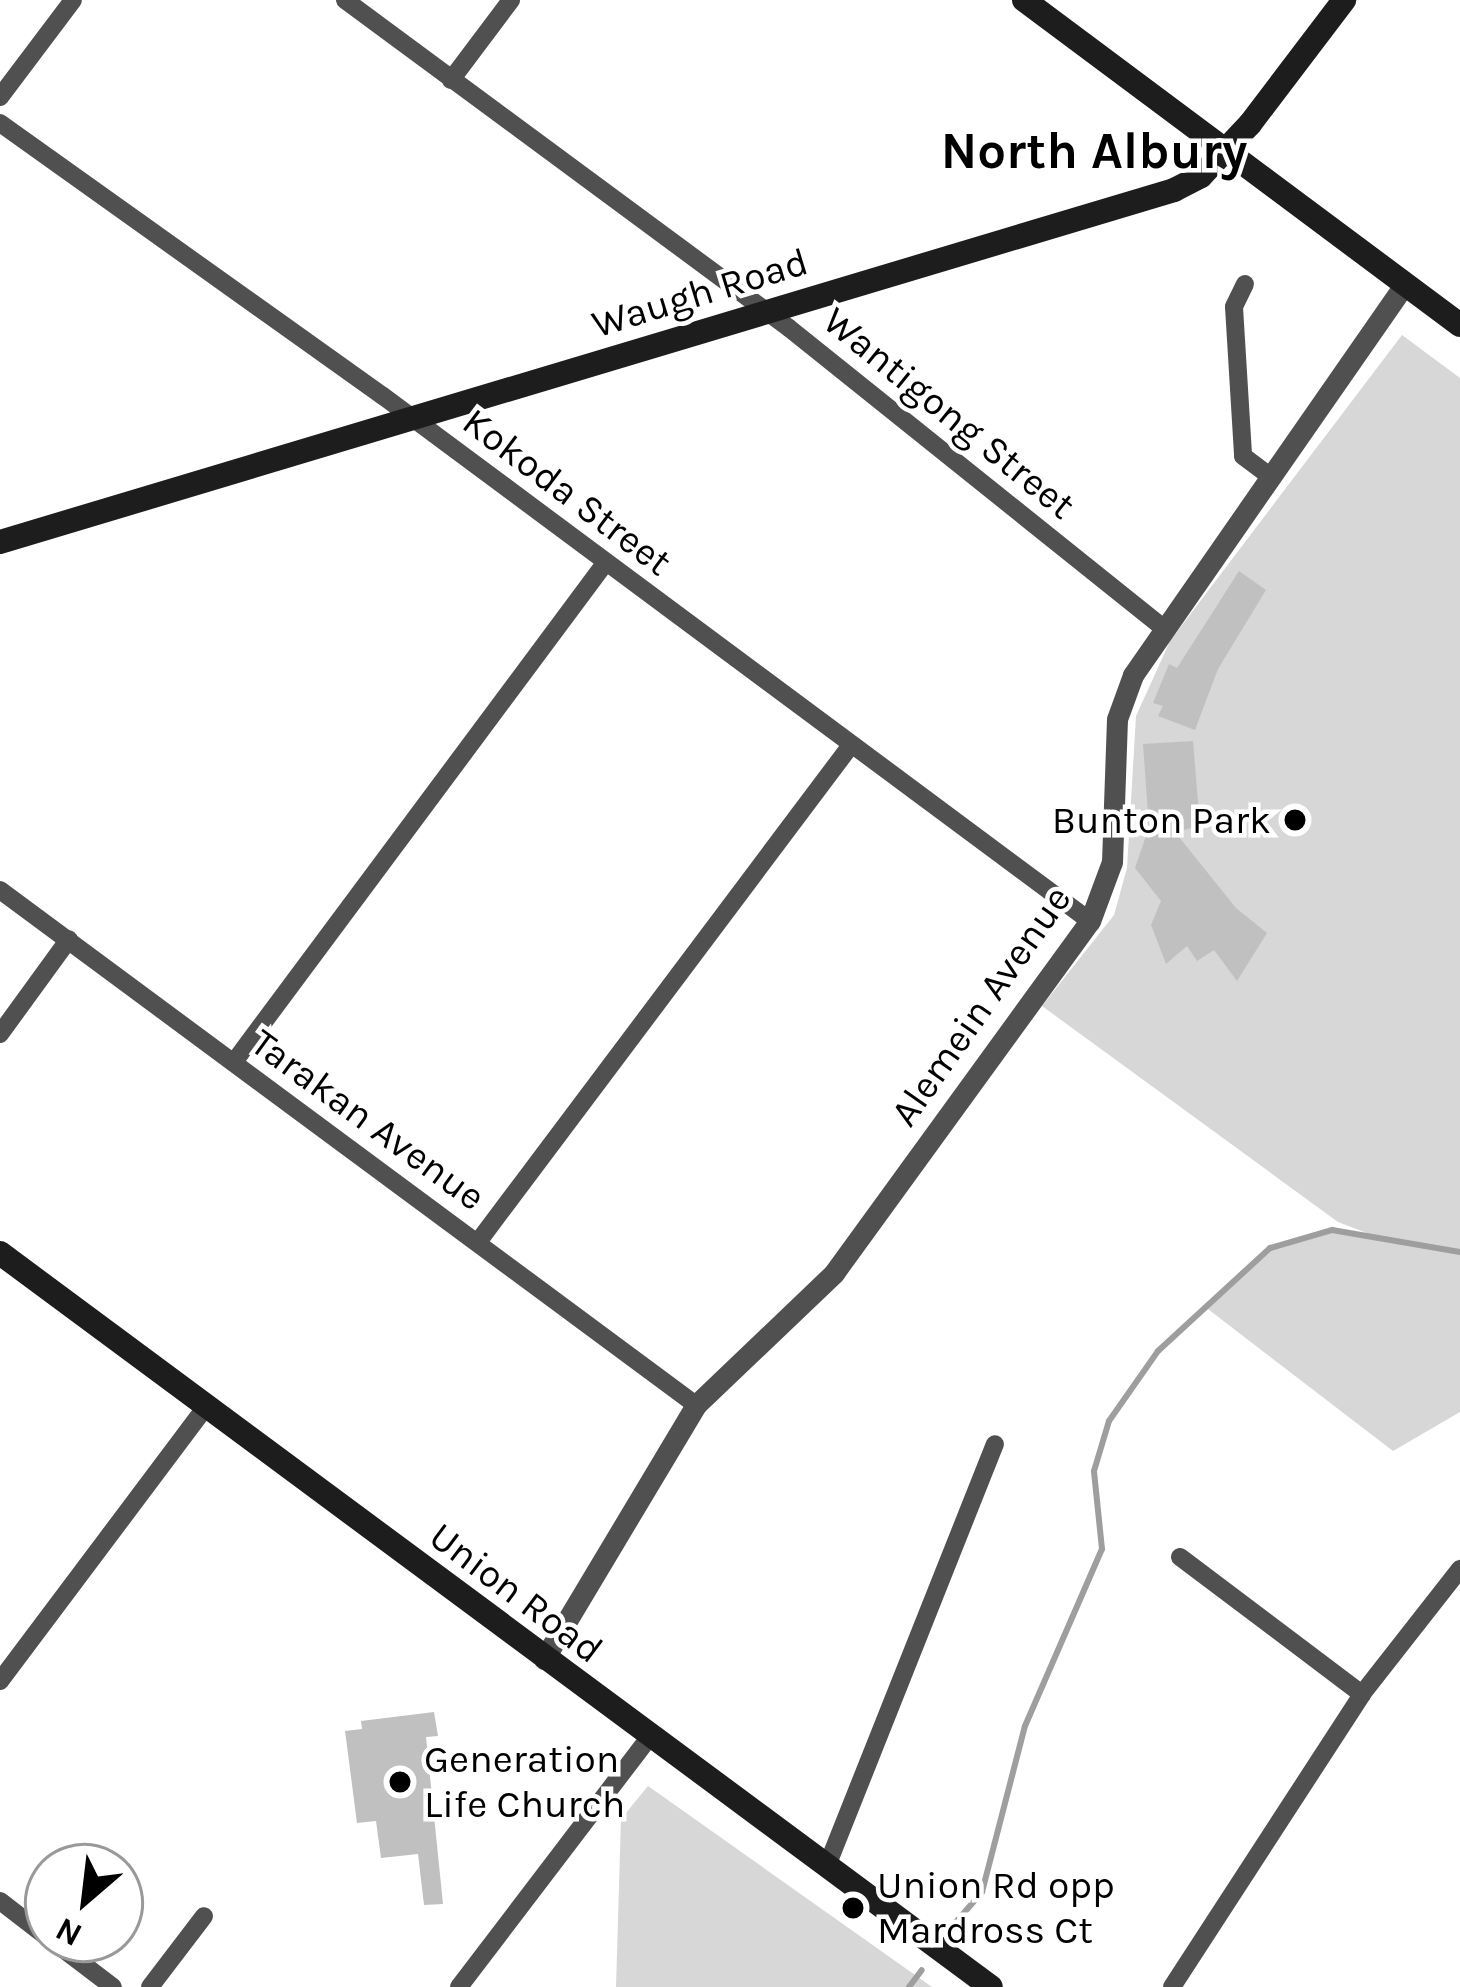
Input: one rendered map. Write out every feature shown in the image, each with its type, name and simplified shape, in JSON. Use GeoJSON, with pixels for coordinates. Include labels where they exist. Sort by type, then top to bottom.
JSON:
{"type":"FeatureCollection","features":[{"type":"Feature","properties":{"kind":"main road"},"geometry":{"type":"LineString","coordinates":[[1024,0],[1460,325]]}},
{"type":"Feature","properties":{"kind":"main road","name":"Waugh Road"},"geometry":{"type":"LineString","coordinates":[[0,542],[1174,190],[1226,151],[1344,0]]}},
{"type":"Feature","properties":{"kind":"main road","name":"Union Road"},"geometry":{"type":"LineString","coordinates":[[0,1253],[991,1987]]}},
{"type":"Feature","properties":{"kind":"street"},"geometry":{"type":"LineString","coordinates":[[0,97],[73,0]]}},
{"type":"Feature","properties":{"kind":"street","name":"Wantigong Street"},"geometry":{"type":"LineString","coordinates":[[345,0],[762,311],[1160,626]]}},
{"type":"Feature","properties":{"kind":"street"},"geometry":{"type":"LineString","coordinates":[[451,80],[511,0]]}},
{"type":"Feature","properties":{"kind":"street","name":"Kokoda Street"},"geometry":{"type":"LineString","coordinates":[[0,124],[411,417],[1090,921]]}},
{"type":"Feature","properties":{"kind":"street"},"geometry":{"type":"LineString","coordinates":[[1245,284],[1234,307],[1243,456],[1268,475]]}},
{"type":"Feature","properties":{"kind":"street","name":"Alemein Avenue"},"geometry":{"type":"LineString","coordinates":[[544,1659],[696,1405],[834,1274],[1090,921],[1112,862],[1117,719],[1160,626],[1405,284]]}},
{"type":"Feature","properties":{"kind":"street"},"geometry":{"type":"LineString","coordinates":[[234,1062],[606,562]]}},
{"type":"Feature","properties":{"kind":"street"},"geometry":{"type":"LineString","coordinates":[[478,1242],[851,746]]}},
{"type":"Feature","properties":{"kind":"street","name":"Tarakan Avenue"},"geometry":{"type":"LineString","coordinates":[[0,890],[696,1405]]}},
{"type":"Feature","properties":{"kind":"street"},"geometry":{"type":"LineString","coordinates":[[0,1034],[69,939]]}},
{"type":"Feature","properties":{"kind":"street"},"geometry":{"type":"LineString","coordinates":[[0,1682],[206,1407]]}},
{"type":"Feature","properties":{"kind":"street"},"geometry":{"type":"LineString","coordinates":[[827,1866],[995,1444]]}},
{"type":"Feature","properties":{"kind":"street"},"geometry":{"type":"LineString","coordinates":[[1180,1557],[1362,1694]]}},
{"type":"Feature","properties":{"kind":"street"},"geometry":{"type":"LineString","coordinates":[[1172,1987],[1362,1694],[1460,1569]]}},
{"type":"Feature","properties":{"kind":"street"},"geometry":{"type":"LineString","coordinates":[[459,1987],[650,1736]]}},
{"type":"Feature","properties":{"kind":"street"},"geometry":{"type":"LineString","coordinates":[[0,1901],[24,1919]]}},
{"type":"Feature","properties":{"kind":"street"},"geometry":{"type":"LineString","coordinates":[[150,1987],[204,1916]]}},
{"type":"Feature","properties":{"kind":"street"},"geometry":{"type":"LineString","coordinates":[[82,1963],[113,1987]]}},
{"type":"Feature","properties":{"kind":"shaded area","name":"Bunton Park"},"geometry":{"type":"Polygon","coordinates":[[[1402,335],[1460,378],[1460,1412],[1393,1451],[1204,1306],[1270,1248],[1332,1230],[1372,1235],[1338,1222],[1042,1006],[1114,915],[1127,868],[1136,716],[1170,641],[1402,335]]]}},
{"type":"Feature","properties":{"kind":"shaded area"},"geometry":{"type":"Polygon","coordinates":[[[648,1786],[932,1987],[616,1987],[621,1819],[648,1786]]]}},
{"type":"Feature","properties":{"kind":"building"},"geometry":{"type":"Polygon","coordinates":[[[1239,571],[1266,590],[1218,669],[1195,730],[1158,716],[1163,706],[1153,703],[1169,664],[1177,668],[1239,571]]]}},
{"type":"Feature","properties":{"kind":"building"},"geometry":{"type":"Polygon","coordinates":[[[1193,741],[1200,826],[1175,832],[1236,908],[1267,933],[1237,981],[1214,950],[1197,961],[1187,946],[1166,964],[1151,925],[1161,901],[1135,868],[1149,827],[1143,744],[1193,741]]]}},
{"type":"Feature","properties":{"kind":"building","name":"Generation Life Church"},"geometry":{"type":"Polygon","coordinates":[[[434,1712],[438,1736],[426,1737],[443,1904],[424,1905],[418,1854],[381,1858],[376,1821],[357,1823],[345,1731],[362,1729],[361,1721],[434,1712]]]}},
{"type":"Feature","properties":{"kind":"waterway"},"geometry":{"type":"LineString","coordinates":[[956,1922],[982,1892],[1025,1726],[1102,1549],[1094,1471],[1109,1421],[1158,1351],[1270,1248],[1332,1230],[1460,1252]]}},
{"type":"Feature","properties":{"kind":"waterway"},"geometry":{"type":"LineString","coordinates":[[909,1987],[922,1970]]}},
{"type":"Feature","properties":{"kind":"place","name":"Bunton Park"},"geometry":{"type":"Point","coordinates":[1295,820]}},
{"type":"Feature","properties":{"kind":"place","name":"Generation Life Church"},"geometry":{"type":"Point","coordinates":[400,1782]}},
{"type":"Feature","properties":{"kind":"place","name":"Union Rd opp Mardross Ct"},"geometry":{"type":"Point","coordinates":[853,1908]}},
{"type":"Feature","properties":{"kind":"district","name":"North Albury"},"geometry":{"type":"Point","coordinates":[1094,151]}}]}
